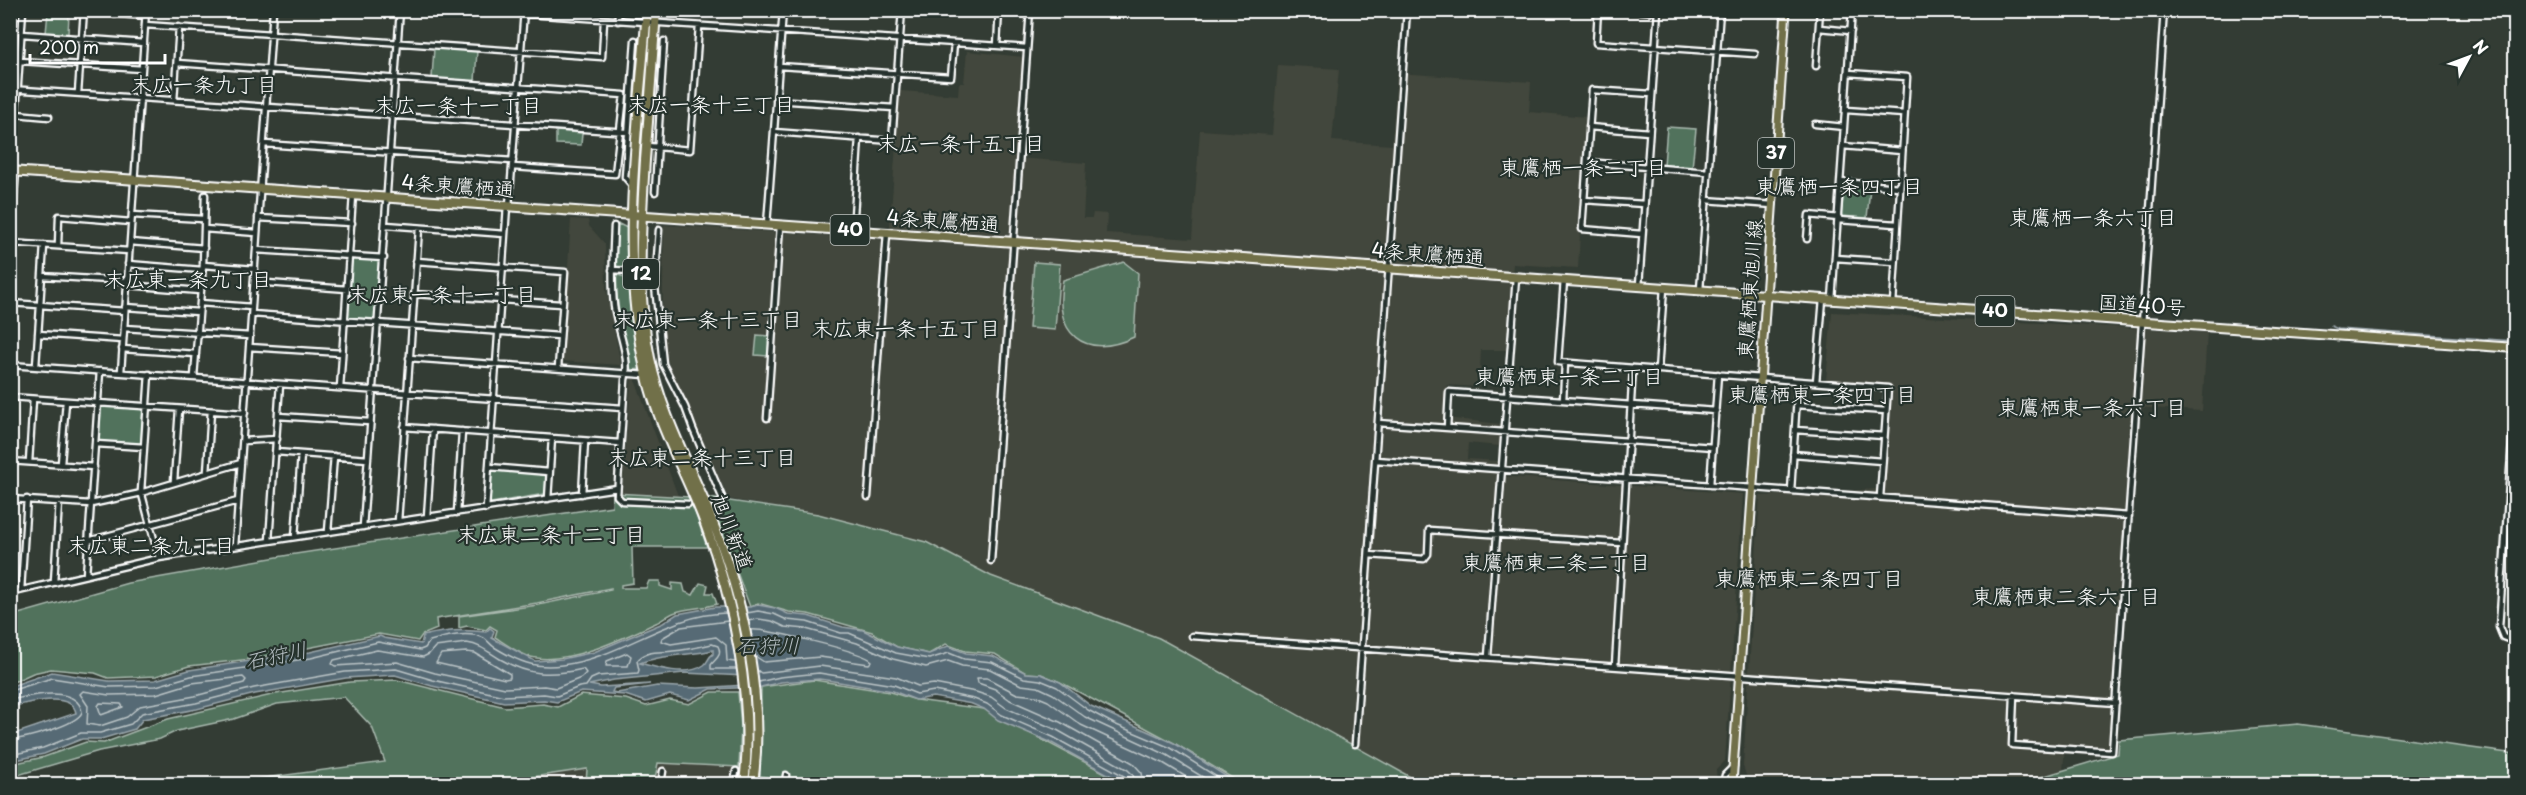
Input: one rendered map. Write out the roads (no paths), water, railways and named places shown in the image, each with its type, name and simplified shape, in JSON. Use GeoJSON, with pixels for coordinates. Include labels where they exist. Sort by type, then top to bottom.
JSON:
{"type":"FeatureCollection","features":[{"type":"Feature","properties":{"kind":"highway","name":"旭川新道"},"geometry":{"type":"LineString","coordinates":[[637,216],[633,187],[647,10]]}},
{"type":"Feature","properties":{"kind":"highway","name":"旭川新道"},"geometry":{"type":"LineString","coordinates":[[656,10],[646,146],[637,216],[637,322],[668,442],[709,525],[737,595],[754,696],[754,782]]}},
{"type":"Feature","properties":{"kind":"highway","name":"4条東鷹栖通"},"geometry":{"type":"LineString","coordinates":[[13,171],[1766,295]]}},
{"type":"Feature","properties":{"kind":"highway","name":"国道40号"},"geometry":{"type":"LineString","coordinates":[[1766,295],[2516,348]]}},
{"type":"Feature","properties":{"kind":"highway","name":"旭川新道"},"geometry":{"type":"LineString","coordinates":[[709,525],[736,639],[743,685],[745,782]]}},
{"type":"Feature","properties":{"kind":"main road","name":"東鷹栖東旭川線"},"geometry":{"type":"LineString","coordinates":[[1732,784],[1786,10]]}},
{"type":"Feature","properties":{"kind":"street"},"geometry":{"type":"LineString","coordinates":[[23,10],[11,244],[129,251]]}},
{"type":"Feature","properties":{"kind":"street"},"geometry":{"type":"LineString","coordinates":[[63,10],[146,13],[121,372]]}},
{"type":"Feature","properties":{"kind":"street"},"geometry":{"type":"LineString","coordinates":[[235,546],[273,10]]}},
{"type":"Feature","properties":{"kind":"street"},"geometry":{"type":"LineString","coordinates":[[363,527],[400,10]]}},
{"type":"Feature","properties":{"kind":"street"},"geometry":{"type":"LineString","coordinates":[[468,10],[1027,48]]}},
{"type":"Feature","properties":{"kind":"street"},"geometry":{"type":"LineString","coordinates":[[618,10],[618,21]]}},
{"type":"Feature","properties":{"kind":"street"},"geometry":{"type":"LineString","coordinates":[[767,225],[783,10]]}},
{"type":"Feature","properties":{"kind":"street"},"geometry":{"type":"LineString","coordinates":[[774,132],[892,141],[902,10]]}},
{"type":"Feature","properties":{"kind":"street"},"geometry":{"type":"LineString","coordinates":[[947,10],[999,12],[997,46]]}},
{"type":"Feature","properties":{"kind":"street"},"geometry":{"type":"LineString","coordinates":[[991,561],[1030,10]]}},
{"type":"Feature","properties":{"kind":"street"},"geometry":{"type":"LineString","coordinates":[[1355,744],[1407,10]]}},
{"type":"Feature","properties":{"kind":"street"},"geometry":{"type":"LineString","coordinates":[[1598,10],[1596,43],[1755,54]]}},
{"type":"Feature","properties":{"kind":"street"},"geometry":{"type":"LineString","coordinates":[[1630,10],[1658,11],[1639,286]]}},
{"type":"Feature","properties":{"kind":"street"},"geometry":{"type":"LineString","coordinates":[[1700,290],[1720,10]]}},
{"type":"Feature","properties":{"kind":"street"},"geometry":{"type":"LineString","coordinates":[[1816,66],[1820,10]]}},
{"type":"Feature","properties":{"kind":"street"},"geometry":{"type":"LineString","coordinates":[[1832,300],[1852,10]]}},
{"type":"Feature","properties":{"kind":"street"},"geometry":{"type":"LineString","coordinates":[[2014,695],[2012,745],[2112,752],[2164,10]]}},
{"type":"Feature","properties":{"kind":"street"},"geometry":{"type":"LineString","coordinates":[[78,93],[84,11]]}},
{"type":"Feature","properties":{"kind":"street"},"geometry":{"type":"LineString","coordinates":[[486,508],[497,332],[513,164],[523,13]]}},
{"type":"Feature","properties":{"kind":"street"},"geometry":{"type":"LineString","coordinates":[[145,25],[602,57],[604,20]]}},
{"type":"Feature","properties":{"kind":"street"},"geometry":{"type":"LineString","coordinates":[[646,146],[690,150],[699,26]]}},
{"type":"Feature","properties":{"kind":"street"},"geometry":{"type":"LineString","coordinates":[[174,100],[179,27]]}},
{"type":"Feature","properties":{"kind":"street"},"geometry":{"type":"LineString","coordinates":[[1819,28],[1851,31]]}},
{"type":"Feature","properties":{"kind":"street"},"geometry":{"type":"LineString","coordinates":[[22,34],[144,43]]}},
{"type":"Feature","properties":{"kind":"street"},"geometry":{"type":"LineString","coordinates":[[633,187],[625,177],[635,40]]}},
{"type":"Feature","properties":{"kind":"street"},"geometry":{"type":"LineString","coordinates":[[655,192],[664,41]]}},
{"type":"Feature","properties":{"kind":"street"},"geometry":{"type":"LineString","coordinates":[[779,66],[951,78],[954,43]]}},
{"type":"Feature","properties":{"kind":"street"},"geometry":{"type":"LineString","coordinates":[[653,53],[663,54]]}},
{"type":"Feature","properties":{"kind":"street"},"geometry":{"type":"LineString","coordinates":[[20,61],[142,69]]}},
{"type":"Feature","properties":{"kind":"street"},"geometry":{"type":"LineString","coordinates":[[177,63],[624,95],[615,174],[264,144]]}},
{"type":"Feature","properties":{"kind":"street"},"geometry":{"type":"LineString","coordinates":[[1848,73],[1907,77],[1893,304]]}},
{"type":"Feature","properties":{"kind":"street"},"geometry":{"type":"LineString","coordinates":[[10,89],[628,132]]}},
{"type":"Feature","properties":{"kind":"street"},"geometry":{"type":"LineString","coordinates":[[1642,234],[1582,229],[1589,127],[1592,90],[1652,94]]}},
{"type":"Feature","properties":{"kind":"street"},"geometry":{"type":"LineString","coordinates":[[776,100],[894,108]]}},
{"type":"Feature","properties":{"kind":"street"},"geometry":{"type":"LineString","coordinates":[[1846,110],[1904,114]]}},
{"type":"Feature","properties":{"kind":"street"},"geometry":{"type":"LineString","coordinates":[[16,114],[49,117]]}},
{"type":"Feature","properties":{"kind":"street"},"geometry":{"type":"LineString","coordinates":[[1815,124],[1844,127]]}},
{"type":"Feature","properties":{"kind":"street"},"geometry":{"type":"LineString","coordinates":[[1589,127],[1649,132]]}},
{"type":"Feature","properties":{"kind":"street"},"geometry":{"type":"LineString","coordinates":[[853,231],[859,138]]}},
{"type":"Feature","properties":{"kind":"street"},"geometry":{"type":"LineString","coordinates":[[1843,146],[1902,151]]}},
{"type":"Feature","properties":{"kind":"street"},"geometry":{"type":"LineString","coordinates":[[1587,162],[1708,172]]}},
{"type":"Feature","properties":{"kind":"street"},"geometry":{"type":"LineString","coordinates":[[1841,182],[1899,187]]}},
{"type":"Feature","properties":{"kind":"street"},"geometry":{"type":"LineString","coordinates":[[194,377],[204,248],[205,195]]}},
{"type":"Feature","properties":{"kind":"street"},"geometry":{"type":"LineString","coordinates":[[340,388],[353,195]]}},
{"type":"Feature","properties":{"kind":"street"},"geometry":{"type":"LineString","coordinates":[[1584,200],[1644,204]]}},
{"type":"Feature","properties":{"kind":"street"},"geometry":{"type":"LineString","coordinates":[[1706,200],[1773,205]]}},
{"type":"Feature","properties":{"kind":"street"},"geometry":{"type":"LineString","coordinates":[[132,215],[203,219]]}},
{"type":"Feature","properties":{"kind":"street"},"geometry":{"type":"LineString","coordinates":[[1808,239],[1809,215],[1897,224]]}},
{"type":"Feature","properties":{"kind":"street"},"geometry":{"type":"LineString","coordinates":[[58,246],[59,216],[132,222]]}},
{"type":"Feature","properties":{"kind":"street"},"geometry":{"type":"LineString","coordinates":[[258,219],[352,223]]}},
{"type":"Feature","properties":{"kind":"street"},"geometry":{"type":"LineString","coordinates":[[386,225],[505,234]]}},
{"type":"Feature","properties":{"kind":"street"},"geometry":{"type":"LineString","coordinates":[[614,226],[612,270],[614,307],[627,369],[617,496],[622,501],[688,504]]}},
{"type":"Feature","properties":{"kind":"street"},"geometry":{"type":"LineString","coordinates":[[767,418],[780,226]]}},
{"type":"Feature","properties":{"kind":"street"},"geometry":{"type":"LineString","coordinates":[[204,229],[257,233]]}},
{"type":"Feature","properties":{"kind":"street"},"geometry":{"type":"LineString","coordinates":[[398,521],[418,229]]}},
{"type":"Feature","properties":{"kind":"street"},"geometry":{"type":"LineString","coordinates":[[659,230],[656,286],[660,342],[666,370],[685,407],[722,497],[723,505],[717,504]]}},
{"type":"Feature","properties":{"kind":"street"},"geometry":{"type":"LineString","coordinates":[[868,497],[887,233]]}},
{"type":"Feature","properties":{"kind":"street"},"geometry":{"type":"LineString","coordinates":[[130,242],[204,248]]}},
{"type":"Feature","properties":{"kind":"street"},"geometry":{"type":"LineString","coordinates":[[36,366],[44,245]]}},
{"type":"Feature","properties":{"kind":"street"},"geometry":{"type":"LineString","coordinates":[[256,250],[384,258]]}},
{"type":"Feature","properties":{"kind":"street"},"geometry":{"type":"LineString","coordinates":[[1835,258],[1895,262]]}},
{"type":"Feature","properties":{"kind":"street"},"geometry":{"type":"LineString","coordinates":[[416,261],[565,272],[558,368]]}},
{"type":"Feature","properties":{"kind":"street"},"geometry":{"type":"LineString","coordinates":[[128,264],[255,269]]}},
{"type":"Feature","properties":{"kind":"street"},"geometry":{"type":"LineString","coordinates":[[612,270],[637,269],[656,286]]}},
{"type":"Feature","properties":{"kind":"street"},"geometry":{"type":"LineString","coordinates":[[42,276],[200,291]]}},
{"type":"Feature","properties":{"kind":"street"},"geometry":{"type":"LineString","coordinates":[[1488,657],[1516,277]]}},
{"type":"Feature","properties":{"kind":"street"},"geometry":{"type":"LineString","coordinates":[[1564,280],[1558,362],[1888,387],[1880,497]]}},
{"type":"Feature","properties":{"kind":"street"},"geometry":{"type":"LineString","coordinates":[[254,282],[347,289]]}},
{"type":"Feature","properties":{"kind":"street"},"geometry":{"type":"LineString","coordinates":[[1658,370],[1664,288]]}},
{"type":"Feature","properties":{"kind":"street"},"geometry":{"type":"LineString","coordinates":[[414,294],[561,304]]}},
{"type":"Feature","properties":{"kind":"street"},"geometry":{"type":"LineString","coordinates":[[1816,382],[1823,299]]}},
{"type":"Feature","properties":{"kind":"street"},"geometry":{"type":"LineString","coordinates":[[10,303],[199,312]]}},
{"type":"Feature","properties":{"kind":"street"},"geometry":{"type":"LineString","coordinates":[[200,303],[252,307]]}},
{"type":"Feature","properties":{"kind":"street"},"geometry":{"type":"LineString","coordinates":[[252,314],[559,336]]}},
{"type":"Feature","properties":{"kind":"street"},"geometry":{"type":"LineString","coordinates":[[124,328],[250,336]]}},
{"type":"Feature","properties":{"kind":"street"},"geometry":{"type":"LineString","coordinates":[[38,334],[123,340]]}},
{"type":"Feature","properties":{"kind":"street"},"geometry":{"type":"LineString","coordinates":[[249,347],[342,353]]}},
{"type":"Feature","properties":{"kind":"street"},"geometry":{"type":"LineString","coordinates":[[122,349],[196,354]]}},
{"type":"Feature","properties":{"kind":"street"},"geometry":{"type":"LineString","coordinates":[[409,358],[626,374],[650,375],[666,370]]}},
{"type":"Feature","properties":{"kind":"street"},"geometry":{"type":"LineString","coordinates":[[2516,362],[2499,627],[2503,637],[2516,642]]}},
{"type":"Feature","properties":{"kind":"street"},"geometry":{"type":"LineString","coordinates":[[1563,400],[1565,363]]}},
{"type":"Feature","properties":{"kind":"street"},"geometry":{"type":"LineString","coordinates":[[10,364],[623,408]]}},
{"type":"Feature","properties":{"kind":"street"},"geometry":{"type":"LineString","coordinates":[[1615,666],[1633,368]]}},
{"type":"Feature","properties":{"kind":"street"},"geometry":{"type":"LineString","coordinates":[[86,574],[100,371]]}},
{"type":"Feature","properties":{"kind":"street"},"geometry":{"type":"LineString","coordinates":[[149,374],[141,491],[159,558]]}},
{"type":"Feature","properties":{"kind":"street"},"geometry":{"type":"LineString","coordinates":[[1710,485],[1718,374]]}},
{"type":"Feature","properties":{"kind":"street"},"geometry":{"type":"LineString","coordinates":[[1791,491],[1798,381]]}},
{"type":"Feature","properties":{"kind":"street"},"geometry":{"type":"LineString","coordinates":[[269,541],[280,384]]}},
{"type":"Feature","properties":{"kind":"street"},"geometry":{"type":"LineString","coordinates":[[1447,428],[1449,392],[1716,411]]}},
{"type":"Feature","properties":{"kind":"street"},"geometry":{"type":"LineString","coordinates":[[10,397],[245,413]]}},
{"type":"Feature","properties":{"kind":"street"},"geometry":{"type":"LineString","coordinates":[[28,462],[33,399]]}},
{"type":"Feature","properties":{"kind":"street"},"geometry":{"type":"LineString","coordinates":[[61,464],[66,401]]}},
{"type":"Feature","properties":{"kind":"street"},"geometry":{"type":"LineString","coordinates":[[1796,405],[1886,411]]}},
{"type":"Feature","properties":{"kind":"street"},"geometry":{"type":"LineString","coordinates":[[174,481],[179,409]]}},
{"type":"Feature","properties":{"kind":"street"},"geometry":{"type":"LineString","coordinates":[[207,472],[212,411]]}},
{"type":"Feature","properties":{"kind":"street"},"geometry":{"type":"LineString","coordinates":[[278,416],[370,422]]}},
{"type":"Feature","properties":{"kind":"street"},"geometry":{"type":"LineString","coordinates":[[1378,423],[1713,447]]}},
{"type":"Feature","properties":{"kind":"street"},"geometry":{"type":"LineString","coordinates":[[404,427],[620,442]]}},
{"type":"Feature","properties":{"kind":"street"},"geometry":{"type":"LineString","coordinates":[[427,517],[433,429]]}},
{"type":"Feature","properties":{"kind":"street"},"geometry":{"type":"LineString","coordinates":[[1795,430],[1884,436]]}},
{"type":"Feature","properties":{"kind":"street"},"geometry":{"type":"LineString","coordinates":[[457,513],[462,431]]}},
{"type":"Feature","properties":{"kind":"street"},"geometry":{"type":"LineString","coordinates":[[548,499],[552,438]]}},
{"type":"Feature","properties":{"kind":"street"},"geometry":{"type":"LineString","coordinates":[[243,441],[277,439]]}},
{"type":"Feature","properties":{"kind":"street"},"geometry":{"type":"LineString","coordinates":[[582,494],[585,441]]}},
{"type":"Feature","properties":{"kind":"street"},"geometry":{"type":"LineString","coordinates":[[96,444],[144,447]]}},
{"type":"Feature","properties":{"kind":"street"},"geometry":{"type":"LineString","coordinates":[[276,452],[368,459]]}},
{"type":"Feature","properties":{"kind":"street"},"geometry":{"type":"LineString","coordinates":[[296,537],[301,454]]}},
{"type":"Feature","properties":{"kind":"street"},"geometry":{"type":"LineString","coordinates":[[1793,454],[1882,461]]}},
{"type":"Feature","properties":{"kind":"street"},"geometry":{"type":"LineString","coordinates":[[328,532],[334,456]]}},
{"type":"Feature","properties":{"kind":"street"},"geometry":{"type":"LineString","coordinates":[[1376,460],[2129,516]]}},
{"type":"Feature","properties":{"kind":"street"},"geometry":{"type":"LineString","coordinates":[[10,461],[94,467]]}},
{"type":"Feature","properties":{"kind":"street"},"geometry":{"type":"LineString","coordinates":[[10,499],[91,504],[137,494],[241,462]]}},
{"type":"Feature","properties":{"kind":"street"},"geometry":{"type":"LineString","coordinates":[[489,467],[549,472]]}},
{"type":"Feature","properties":{"kind":"street"},"geometry":{"type":"LineString","coordinates":[[10,593],[159,558],[617,488]]}},
{"type":"Feature","properties":{"kind":"street"},"geometry":{"type":"LineString","coordinates":[[21,590],[27,500]]}},
{"type":"Feature","properties":{"kind":"street"},"geometry":{"type":"LineString","coordinates":[[88,542],[238,501]]}},
{"type":"Feature","properties":{"kind":"street"},"geometry":{"type":"LineString","coordinates":[[54,582],[58,502]]}},
{"type":"Feature","properties":{"kind":"street"},"geometry":{"type":"LineString","coordinates":[[1369,555],[1424,559],[1428,554],[1430,530],[1622,543]]}},
{"type":"Feature","properties":{"kind":"street"},"geometry":{"type":"LineString","coordinates":[[1192,636],[2116,703]]}},
{"type":"Feature","properties":{"kind":"street"},"geometry":{"type":"LineString","coordinates":[[1723,784],[1725,775],[1734,766]]}},
{"type":"Feature","properties":{"kind":"street"},"geometry":{"type":"LineString","coordinates":[[660,784],[663,771]]}},
{"type":"Feature","properties":{"kind":"street"},"geometry":{"type":"LineString","coordinates":[[734,784],[736,771]]}},
{"type":"Feature","properties":{"kind":"street"},"geometry":{"type":"LineString","coordinates":[[785,784],[786,775]]}},
{"type":"Feature","properties":{"kind":"water","name":"石狩川"},"geometry":{"type":"Polygon","coordinates":[[[758,605],[775,608],[788,614],[808,616],[843,627],[863,630],[897,647],[929,654],[948,646],[966,653],[993,656],[1026,673],[1041,674],[1060,682],[1091,706],[1174,743],[1238,784],[1126,784],[1050,742],[998,720],[984,709],[972,704],[933,697],[916,700],[893,691],[819,679],[781,682],[761,687],[711,689],[689,700],[670,695],[646,702],[625,695],[581,692],[557,702],[544,700],[504,702],[395,675],[346,678],[255,694],[197,709],[143,719],[135,729],[101,739],[82,739],[44,754],[11,761],[11,735],[76,713],[73,706],[58,700],[37,701],[11,707],[11,686],[52,672],[109,681],[155,680],[189,670],[310,652],[380,636],[421,644],[423,636],[431,634],[454,631],[486,632],[490,628],[494,631],[492,638],[535,661],[562,659],[594,652],[663,623],[677,614],[715,607],[758,605]],[[713,650],[657,658],[640,663],[681,671],[697,669],[704,665],[713,654],[713,650]],[[684,673],[614,680],[589,685],[601,687],[650,684],[614,688],[612,692],[617,693],[657,686],[698,688],[746,685],[748,681],[745,676],[684,673]]]}},
{"type":"Feature","properties":{"kind":"waterway"},"geometry":{"type":"LineString","coordinates":[[2331,326],[2338,329],[2515,341]]}},
{"type":"Feature","properties":{"kind":"district","name":"末広一条九丁目"},"geometry":{"type":"Point","coordinates":[204,85]}},
{"type":"Feature","properties":{"kind":"district","name":"末広一条十三丁目"},"geometry":{"type":"Point","coordinates":[711,105]}},
{"type":"Feature","properties":{"kind":"district","name":"末広一条十一丁目"},"geometry":{"type":"Point","coordinates":[458,106]}},
{"type":"Feature","properties":{"kind":"district","name":"末広一条十五丁目"},"geometry":{"type":"Point","coordinates":[961,144]}},
{"type":"Feature","properties":{"kind":"district","name":"東鷹栖一条二丁目"},"geometry":{"type":"Point","coordinates":[1583,168]}},
{"type":"Feature","properties":{"kind":"district","name":"東鷹栖一条四丁目"},"geometry":{"type":"Point","coordinates":[1839,187]}},
{"type":"Feature","properties":{"kind":"district","name":"東鷹栖一条六丁目"},"geometry":{"type":"Point","coordinates":[2093,218]}},
{"type":"Feature","properties":{"kind":"district","name":"末広東一条九丁目"},"geometry":{"type":"Point","coordinates":[188,280]}},
{"type":"Feature","properties":{"kind":"district","name":"末広東一条十一丁目"},"geometry":{"type":"Point","coordinates":[442,295]}},
{"type":"Feature","properties":{"kind":"district","name":"末広東一条十三丁目"},"geometry":{"type":"Point","coordinates":[708,320]}},
{"type":"Feature","properties":{"kind":"district","name":"末広東一条十五丁目"},"geometry":{"type":"Point","coordinates":[906,329]}},
{"type":"Feature","properties":{"kind":"district","name":"東鷹栖東一条二丁目"},"geometry":{"type":"Point","coordinates":[1569,377]}},
{"type":"Feature","properties":{"kind":"district","name":"東鷹栖東一条四丁目"},"geometry":{"type":"Point","coordinates":[1822,395]}},
{"type":"Feature","properties":{"kind":"district","name":"東鷹栖東一条六丁目"},"geometry":{"type":"Point","coordinates":[2092,408]}},
{"type":"Feature","properties":{"kind":"district","name":"末広東二条十三丁目"},"geometry":{"type":"Point","coordinates":[702,458]}},
{"type":"Feature","properties":{"kind":"district","name":"末広東二条十二丁目"},"geometry":{"type":"Point","coordinates":[551,535]}},
{"type":"Feature","properties":{"kind":"district","name":"末広東二条九丁目"},"geometry":{"type":"Point","coordinates":[151,546]}},
{"type":"Feature","properties":{"kind":"district","name":"東鷹栖東二条二丁目"},"geometry":{"type":"Point","coordinates":[1556,563]}},
{"type":"Feature","properties":{"kind":"district","name":"東鷹栖東二条四丁目"},"geometry":{"type":"Point","coordinates":[1809,579]}},
{"type":"Feature","properties":{"kind":"district","name":"東鷹栖東二条六丁目"},"geometry":{"type":"Point","coordinates":[2066,597]}}]}
